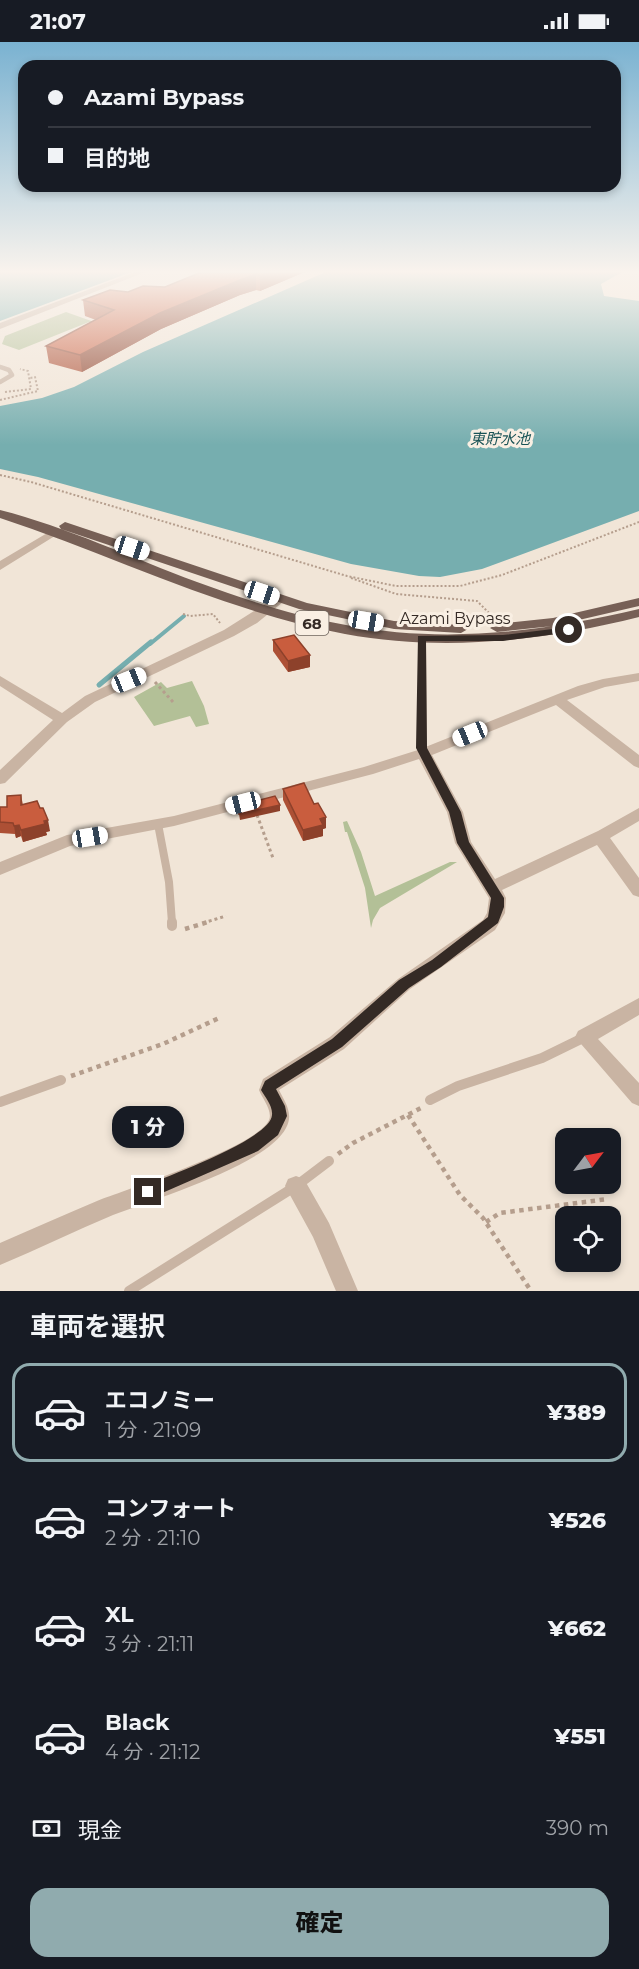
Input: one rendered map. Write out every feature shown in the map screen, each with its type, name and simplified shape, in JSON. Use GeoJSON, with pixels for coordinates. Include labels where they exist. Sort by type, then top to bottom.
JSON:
{"type":"FeatureCollection","features":[{"type":"Feature","properties":{"kind":"main road","name":"Azami Bypass"},"geometry":{"type":"LineString","coordinates":[[0,504],[279,599],[375,622],[471,629],[553,622],[639,602]]}},
{"type":"Feature","properties":{"kind":"main road","name":"Azami Bypass"},"geometry":{"type":"LineString","coordinates":[[0,514],[266,610],[323,626],[422,638],[526,636],[569,630],[639,613]]}},
{"type":"Feature","properties":{"kind":"street"},"geometry":{"type":"LineString","coordinates":[[0,566],[54,532]]}},
{"type":"Feature","properties":{"kind":"street"},"geometry":{"type":"LineString","coordinates":[[0,779],[62,719],[97,694],[229,633],[279,599]]}},
{"type":"Feature","properties":{"kind":"street"},"geometry":{"type":"LineString","coordinates":[[0,869],[67,841],[158,824],[352,776],[423,753],[603,683],[639,677]]}},
{"type":"Feature","properties":{"kind":"street"},"geometry":{"type":"LineString","coordinates":[[0,680],[62,719]]}},
{"type":"Feature","properties":{"kind":"street"},"geometry":{"type":"LineString","coordinates":[[557,699],[639,763]]}},
{"type":"Feature","properties":{"kind":"street"},"geometry":{"type":"LineString","coordinates":[[0,1254],[169,1184],[253,1146],[273,1131],[280,1116],[278,1106],[269,1090],[270,1085],[337,1043],[404,984],[489,924],[498,907],[498,898],[463,843],[455,812],[423,753]]}},
{"type":"Feature","properties":{"kind":"street"},"geometry":{"type":"LineString","coordinates":[[492,888],[514,874],[622,825],[639,813]]}},
{"type":"Feature","properties":{"kind":"street"},"geometry":{"type":"LineString","coordinates":[[598,837],[607,845],[639,891]]}},
{"type":"Feature","properties":{"kind":"street"},"geometry":{"type":"LineString","coordinates":[[635,1087],[585,1037],[639,1006]]}},
{"type":"Feature","properties":{"kind":"street"},"geometry":{"type":"LineString","coordinates":[[296,1186],[321,1230],[347,1291]]}},
{"type":"Feature","properties":{"kind":"lane"},"geometry":{"type":"LineString","coordinates":[[0,367],[9,370],[12,375],[0,382]]}},
{"type":"Feature","properties":{"kind":"lane"},"geometry":{"type":"LineString","coordinates":[[422,638],[423,753]]}},
{"type":"Feature","properties":{"kind":"lane"},"geometry":{"type":"LineString","coordinates":[[158,824],[169,882],[172,926]]}},
{"type":"Feature","properties":{"kind":"lane"},"geometry":{"type":"LineString","coordinates":[[430,1100],[458,1086],[542,1058],[585,1037]]}},
{"type":"Feature","properties":{"kind":"lane"},"geometry":{"type":"LineString","coordinates":[[0,1102],[61,1080]]}},
{"type":"Feature","properties":{"kind":"lane"},"geometry":{"type":"LineString","coordinates":[[129,1291],[296,1186],[329,1161]]}},
{"type":"Feature","properties":{"kind":"path"},"geometry":{"type":"LineString","coordinates":[[0,393],[19,388],[31,389],[28,371],[16,368]]}},
{"type":"Feature","properties":{"kind":"path"},"geometry":{"type":"LineString","coordinates":[[0,400],[38,391],[35,378],[30,378]]}},
{"type":"Feature","properties":{"kind":"path"},"geometry":{"type":"LineString","coordinates":[[0,475],[38,484],[347,576],[396,586],[460,586],[502,575],[639,522]]}},
{"type":"Feature","properties":{"kind":"path"},"geometry":{"type":"LineString","coordinates":[[347,576],[390,594],[428,600],[477,601],[496,619]]}},
{"type":"Feature","properties":{"kind":"path"},"geometry":{"type":"LineString","coordinates":[[183,614],[213,615],[229,633]]}},
{"type":"Feature","properties":{"kind":"path"},"geometry":{"type":"LineString","coordinates":[[149,680],[161,686],[173,702]]}},
{"type":"Feature","properties":{"kind":"path"},"geometry":{"type":"LineString","coordinates":[[252,801],[273,858]]}},
{"type":"Feature","properties":{"kind":"path"},"geometry":{"type":"LineString","coordinates":[[172,926],[183,930],[190,929],[226,916]]}},
{"type":"Feature","properties":{"kind":"path"},"geometry":{"type":"LineString","coordinates":[[61,1080],[163,1044],[219,1018]]}},
{"type":"Feature","properties":{"kind":"path"},"geometry":{"type":"LineString","coordinates":[[329,1161],[353,1143],[408,1115],[430,1100]]}},
{"type":"Feature","properties":{"kind":"path"},"geometry":{"type":"LineString","coordinates":[[408,1115],[454,1187],[486,1222],[531,1291]]}},
{"type":"Feature","properties":{"kind":"path"},"geometry":{"type":"LineString","coordinates":[[486,1222],[500,1213],[608,1200]]}},
{"type":"Feature","properties":{"kind":"green space"},"geometry":{"type":"Polygon","coordinates":[[[22,329],[71,329],[19,350],[2,344],[5,336],[22,329]]]}},
{"type":"Feature","properties":{"kind":"green space"},"geometry":{"type":"Polygon","coordinates":[[[192,681],[204,706],[209,724],[196,727],[190,716],[154,726],[134,697],[161,682],[167,688],[192,681]]]}},
{"type":"Feature","properties":{"kind":"green space"},"geometry":{"type":"Polygon","coordinates":[[[347,821],[361,852],[375,896],[450,862],[457,862],[380,908],[371,928],[365,888],[347,832],[345,832],[343,822],[347,821]]]}},
{"type":"Feature","properties":{"kind":"water","name":"東貯水池"},"geometry":{"type":"Polygon","coordinates":[[[195,329],[639,329],[639,511],[482,569],[440,577],[419,576],[351,564],[38,477],[0,469],[0,406],[42,398],[74,387],[143,352],[195,329]]]}},
{"type":"Feature","properties":{"kind":"building"},"geometry":{"type":"Polygon","coordinates":[[[78,329],[129,329],[80,355],[46,346],[78,329]]]}},
{"type":"Feature","properties":{"kind":"building"},"geometry":{"type":"Polygon","coordinates":[[[294,635],[310,655],[288,661],[273,640],[294,635]]]}},
{"type":"Feature","properties":{"kind":"building"},"geometry":{"type":"Polygon","coordinates":[[[304,783],[314,804],[318,803],[326,817],[320,819],[323,825],[303,830],[283,789],[304,783]]]}},
{"type":"Feature","properties":{"kind":"building"},"geometry":{"type":"Polygon","coordinates":[[[21,795],[21,805],[37,801],[40,808],[43,808],[48,820],[44,821],[45,824],[21,830],[19,825],[0,822],[0,807],[7,807],[7,796],[21,795]]]}},
{"type":"Feature","properties":{"kind":"building"},"geometry":{"type":"Polygon","coordinates":[[[275,796],[280,805],[239,814],[237,806],[275,796]]]}},
{"type":"Feature","properties":{"kind":"waterway"},"geometry":{"type":"LineString","coordinates":[[150,644],[184,616]]}},
{"type":"Feature","properties":{"kind":"waterway"},"geometry":{"type":"LineString","coordinates":[[99,685],[151,642]]}},
{"type":"Feature","properties":{"kind":"route"},"geometry":{"type":"LineString","coordinates":[[148,1192],[253,1146],[273,1131],[280,1116],[278,1106],[269,1090],[270,1085],[337,1043],[404,984],[437,963],[493,920],[498,907],[498,898],[463,843],[455,812],[421,748],[422,638],[503,638],[569,630]]}}]}
